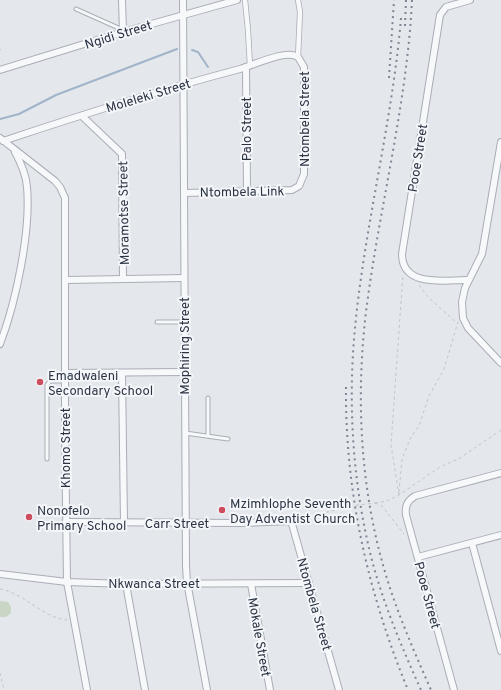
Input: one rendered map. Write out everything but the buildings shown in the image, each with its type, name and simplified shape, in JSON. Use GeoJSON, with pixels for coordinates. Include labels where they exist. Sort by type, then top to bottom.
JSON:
{"type":"FeatureCollection","features":[{"type":"Feature","properties":{"kind":"street"},"geometry":{"type":"LineString","coordinates":[[122,0],[123,31]]}},
{"type":"Feature","properties":{"kind":"street","name":"Mophiring Street"},"geometry":{"type":"LineString","coordinates":[[183,0],[185,192],[184,372],[188,582],[208,690]]}},
{"type":"Feature","properties":{"kind":"street","name":"Ngidi Street"},"geometry":{"type":"LineString","coordinates":[[0,70],[123,31],[237,0]]}},
{"type":"Feature","properties":{"kind":"street"},"geometry":{"type":"LineString","coordinates":[[245,0],[248,30],[248,66]]}},
{"type":"Feature","properties":{"kind":"street"},"geometry":{"type":"LineString","coordinates":[[297,56],[300,12],[298,0]]}},
{"type":"Feature","properties":{"kind":"street","name":"Pooe Street"},"geometry":{"type":"LineString","coordinates":[[404,266],[402,254],[438,22],[441,12],[446,7],[470,0]]}},
{"type":"Feature","properties":{"kind":"street","name":"Moleleki Street"},"geometry":{"type":"LineString","coordinates":[[2,140],[183,84],[284,55],[297,56]]}},
{"type":"Feature","properties":{"kind":"street","name":"Ntombela Street"},"geometry":{"type":"LineString","coordinates":[[297,56],[304,67],[304,174],[299,186]]}},
{"type":"Feature","properties":{"kind":"street","name":"Palo Street"},"geometry":{"type":"LineString","coordinates":[[247,191],[248,66]]}},
{"type":"Feature","properties":{"kind":"street","name":"Moramotse Street"},"geometry":{"type":"LineString","coordinates":[[82,116],[122,154],[123,279]]}},
{"type":"Feature","properties":{"kind":"street","name":"Khomo Street"},"geometry":{"type":"LineString","coordinates":[[2,140],[55,181],[64,193],[66,209],[65,381],[68,582],[87,690]]}},
{"type":"Feature","properties":{"kind":"street"},"geometry":{"type":"LineString","coordinates":[[501,142],[482,254],[468,280],[463,294],[464,318],[468,328],[501,363]]}},
{"type":"Feature","properties":{"kind":"street"},"geometry":{"type":"LineString","coordinates":[[0,344],[7,326],[23,257],[27,209],[26,179],[15,150]]}},
{"type":"Feature","properties":{"kind":"street","name":"Ntombela Link"},"geometry":{"type":"LineString","coordinates":[[185,192],[292,190],[299,186]]}},
{"type":"Feature","properties":{"kind":"street"},"geometry":{"type":"LineString","coordinates":[[404,266],[413,276],[422,279],[468,280]]}},
{"type":"Feature","properties":{"kind":"street"},"geometry":{"type":"LineString","coordinates":[[66,280],[184,278]]}},
{"type":"Feature","properties":{"kind":"street"},"geometry":{"type":"LineString","coordinates":[[0,323],[7,326]]}},
{"type":"Feature","properties":{"kind":"street"},"geometry":{"type":"LineString","coordinates":[[65,373],[184,372]]}},
{"type":"Feature","properties":{"kind":"street"},"geometry":{"type":"LineString","coordinates":[[122,373],[124,523]]}},
{"type":"Feature","properties":{"kind":"street","name":"Pooe Street"},"geometry":{"type":"LineString","coordinates":[[454,690],[405,510],[409,500],[415,496],[501,473]]}},
{"type":"Feature","properties":{"kind":"street","name":"Ntombela Street"},"geometry":{"type":"LineString","coordinates":[[289,521],[309,583],[339,690]]}},
{"type":"Feature","properties":{"kind":"street","name":"Carr Street"},"geometry":{"type":"LineString","coordinates":[[66,522],[241,523],[289,521]]}},
{"type":"Feature","properties":{"kind":"street"},"geometry":{"type":"LineString","coordinates":[[418,557],[501,535]]}},
{"type":"Feature","properties":{"kind":"street"},"geometry":{"type":"LineString","coordinates":[[472,543],[501,652]]}},
{"type":"Feature","properties":{"kind":"street","name":"Nkwanca Street"},"geometry":{"type":"LineString","coordinates":[[0,574],[68,582],[126,584],[188,582],[251,584],[309,583]]}},
{"type":"Feature","properties":{"kind":"street"},"geometry":{"type":"LineString","coordinates":[[126,584],[145,690]]}},
{"type":"Feature","properties":{"kind":"street","name":"Mokale Street"},"geometry":{"type":"LineString","coordinates":[[251,584],[270,690]]}},
{"type":"Feature","properties":{"kind":"lane"},"geometry":{"type":"LineString","coordinates":[[76,9],[123,31]]}},
{"type":"Feature","properties":{"kind":"lane"},"geometry":{"type":"LineString","coordinates":[[157,322],[184,322]]}},
{"type":"Feature","properties":{"kind":"lane"},"geometry":{"type":"LineString","coordinates":[[47,458],[47,385],[50,381],[65,381]]}},
{"type":"Feature","properties":{"kind":"lane"},"geometry":{"type":"LineString","coordinates":[[208,398],[208,436]]}},
{"type":"Feature","properties":{"kind":"lane"},"geometry":{"type":"LineString","coordinates":[[186,434],[228,439]]}},
{"type":"Feature","properties":{"kind":"path"},"geometry":{"type":"LineString","coordinates":[[399,494],[391,445],[404,266]]}},
{"type":"Feature","properties":{"kind":"path"},"geometry":{"type":"LineString","coordinates":[[413,276],[429,298],[457,323]]}},
{"type":"Feature","properties":{"kind":"path"},"geometry":{"type":"LineString","coordinates":[[399,494],[402,459],[411,437],[419,426],[429,396],[444,369],[453,342],[457,323],[464,318]]}},
{"type":"Feature","properties":{"kind":"path"},"geometry":{"type":"LineString","coordinates":[[289,521],[346,507],[387,501],[440,467],[460,458],[501,430]]}},
{"type":"Feature","properties":{"kind":"path"},"geometry":{"type":"LineString","coordinates":[[375,503],[382,506],[407,537],[412,537]]}},
{"type":"Feature","properties":{"kind":"path"},"geometry":{"type":"LineString","coordinates":[[0,589],[23,598],[53,617],[74,621]]}},
{"type":"Feature","properties":{"kind":"path"},"geometry":{"type":"LineString","coordinates":[[0,673],[4,690]]}},
{"type":"Feature","properties":{"kind":"green space"},"geometry":{"type":"Polygon","coordinates":[[[0,601],[8,602],[11,607],[11,613],[6,617],[0,617],[0,601]]]}},
{"type":"Feature","properties":{"kind":"waterway"},"geometry":{"type":"LineString","coordinates":[[0,119],[19,114],[56,95],[177,49]]}},
{"type":"Feature","properties":{"kind":"waterway"},"geometry":{"type":"LineString","coordinates":[[192,50],[198,52],[208,67]]}},
{"type":"Feature","properties":{"kind":"railway"},"geometry":{"type":"LineString","coordinates":[[389,78],[394,0]]}},
{"type":"Feature","properties":{"kind":"railway"},"geometry":{"type":"LineString","coordinates":[[405,26],[406,0]]}},
{"type":"Feature","properties":{"kind":"railway"},"geometry":{"type":"LineString","coordinates":[[412,0],[405,78],[366,312],[361,375],[361,407],[365,471],[375,534],[393,597],[431,690]]}},
{"type":"Feature","properties":{"kind":"railway"},"geometry":{"type":"LineString","coordinates":[[401,18],[397,58],[385,139],[370,218],[358,299],[352,368],[352,425],[357,483],[367,540],[374,568],[395,630],[421,690]]}},
{"type":"Feature","properties":{"kind":"railway"},"geometry":{"type":"LineString","coordinates":[[346,387],[350,465],[362,542],[381,616],[408,690]]}},
{"type":"Feature","properties":{"kind":"place","name":"Emadwaleni Secondary School"},"geometry":{"type":"Point","coordinates":[40,382]}},
{"type":"Feature","properties":{"kind":"place","name":"Mzimhlophe Seventh Day Adventist Church"},"geometry":{"type":"Point","coordinates":[222,510]}},
{"type":"Feature","properties":{"kind":"place","name":"Nonofelo Primary School"},"geometry":{"type":"Point","coordinates":[29,517]}}]}
